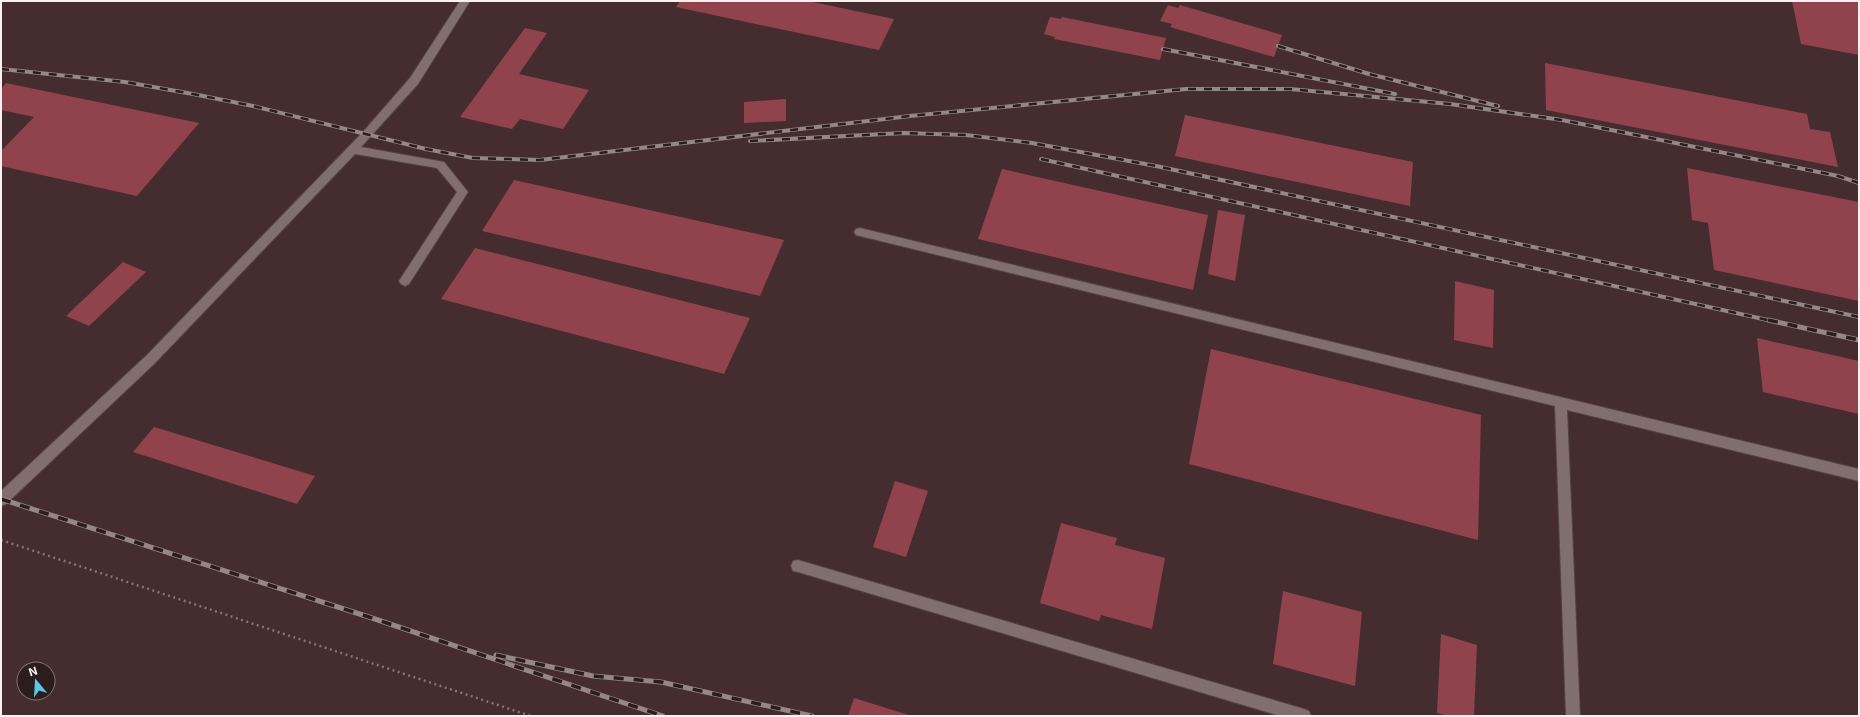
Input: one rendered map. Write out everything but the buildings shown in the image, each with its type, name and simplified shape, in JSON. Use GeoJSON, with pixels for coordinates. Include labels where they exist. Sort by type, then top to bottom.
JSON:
{"type":"FeatureCollection","features":[{"type":"Feature","properties":{"kind":"lane"},"geometry":{"type":"LineString","coordinates":[[1,500],[151,359],[353,150],[414,81],[465,1]]}},
{"type":"Feature","properties":{"kind":"lane"},"geometry":{"type":"LineString","coordinates":[[353,150],[440,165],[463,192],[405,281]]}},
{"type":"Feature","properties":{"kind":"lane"},"geometry":{"type":"LineString","coordinates":[[860,232],[1859,475]]}},
{"type":"Feature","properties":{"kind":"lane"},"geometry":{"type":"LineString","coordinates":[[1561,403],[1573,716]]}},
{"type":"Feature","properties":{"kind":"lane"},"geometry":{"type":"LineString","coordinates":[[798,566],[1304,716]]}},
{"type":"Feature","properties":{"kind":"path"},"geometry":{"type":"LineString","coordinates":[[1,540],[532,716]]}},
{"type":"Feature","properties":{"kind":"shaded area"},"geometry":{"type":"Polygon","coordinates":[[[1,1],[1859,1],[1859,716],[1,716],[1,1]]]}},
{"type":"Feature","properties":{"kind":"railway"},"geometry":{"type":"LineString","coordinates":[[1278,46],[1369,74],[1498,106]]}},
{"type":"Feature","properties":{"kind":"railway"},"geometry":{"type":"LineString","coordinates":[[1163,49],[1395,94]]}},
{"type":"Feature","properties":{"kind":"railway"},"geometry":{"type":"LineString","coordinates":[[1,69],[125,82],[193,94],[253,106],[426,149],[473,158],[540,160],[910,116],[1186,89],[1290,89],[1450,104],[1562,120],[1838,176],[1859,183]]}},
{"type":"Feature","properties":{"kind":"railway"},"geometry":{"type":"LineString","coordinates":[[750,141],[904,133],[966,135],[1032,143],[1156,166],[1859,317]]}},
{"type":"Feature","properties":{"kind":"railway"},"geometry":{"type":"LineString","coordinates":[[1041,159],[1772,321]]}},
{"type":"Feature","properties":{"kind":"railway"},"geometry":{"type":"LineString","coordinates":[[1768,320],[1859,340]]}},
{"type":"Feature","properties":{"kind":"railway"},"geometry":{"type":"LineString","coordinates":[[1,499],[369,617],[663,716]]}},
{"type":"Feature","properties":{"kind":"railway"},"geometry":{"type":"LineString","coordinates":[[496,655],[593,676],[661,682],[812,716]]}}]}
